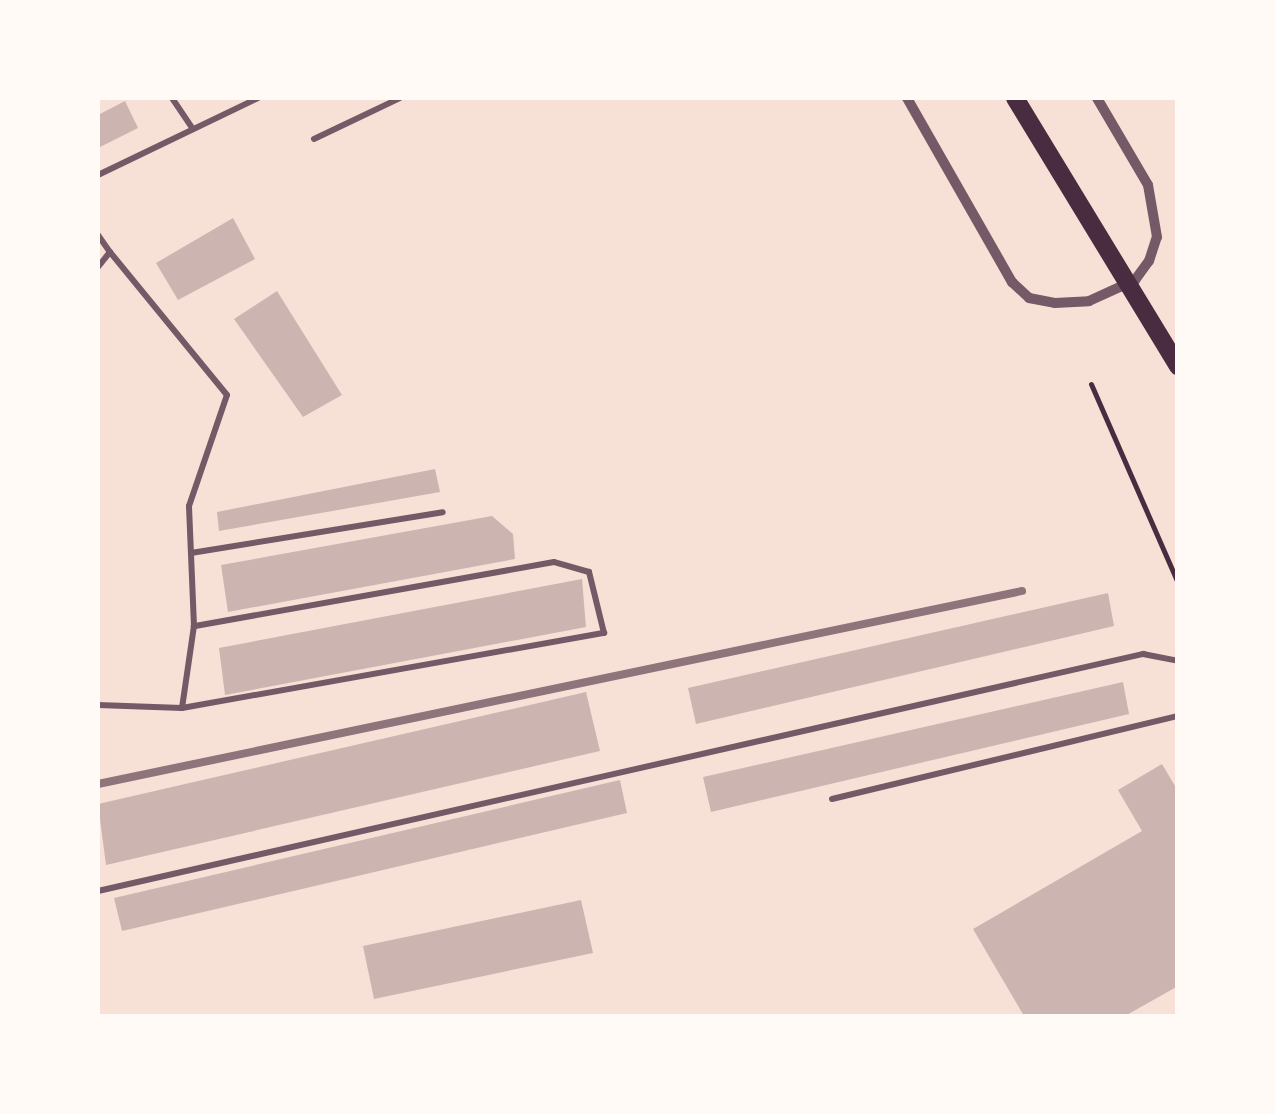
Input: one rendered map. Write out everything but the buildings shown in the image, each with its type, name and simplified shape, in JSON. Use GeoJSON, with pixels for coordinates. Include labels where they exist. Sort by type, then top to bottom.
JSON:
{"type":"FeatureCollection","features":[{"type":"Feature","properties":{"kind":"main road"},"geometry":{"type":"LineString","coordinates":[[1015,98],[1178,366]]}},
{"type":"Feature","properties":{"kind":"street"},"geometry":{"type":"LineString","coordinates":[[908,98],[1012,282],[1029,298],[1056,303],[1089,300],[1135,280],[1149,261],[1157,236],[1148,185],[1098,98]]}},
{"type":"Feature","properties":{"kind":"lane"},"geometry":{"type":"LineString","coordinates":[[172,98],[192,128]]}},
{"type":"Feature","properties":{"kind":"lane"},"geometry":{"type":"LineString","coordinates":[[98,174],[258,98]]}},
{"type":"Feature","properties":{"kind":"lane"},"geometry":{"type":"LineString","coordinates":[[314,139],[400,98]]}},
{"type":"Feature","properties":{"kind":"lane"},"geometry":{"type":"LineString","coordinates":[[98,234],[227,395],[189,506],[194,626],[182,708]]}},
{"type":"Feature","properties":{"kind":"lane"},"geometry":{"type":"LineString","coordinates":[[98,267],[110,252]]}},
{"type":"Feature","properties":{"kind":"lane"},"geometry":{"type":"LineString","coordinates":[[191,553],[443,512]]}},
{"type":"Feature","properties":{"kind":"lane"},"geometry":{"type":"LineString","coordinates":[[98,705],[182,708],[604,633],[590,572],[554,562],[194,626]]}},
{"type":"Feature","properties":{"kind":"lane"},"geometry":{"type":"LineString","coordinates":[[98,891],[1143,654],[1178,661]]}},
{"type":"Feature","properties":{"kind":"lane"},"geometry":{"type":"LineString","coordinates":[[832,800],[1178,716]]}},
{"type":"Feature","properties":{"kind":"path"},"geometry":{"type":"LineString","coordinates":[[1091,384],[1178,583]]}},
{"type":"Feature","properties":{"kind":"railway"},"geometry":{"type":"LineString","coordinates":[[98,784],[1022,591]]}}]}
